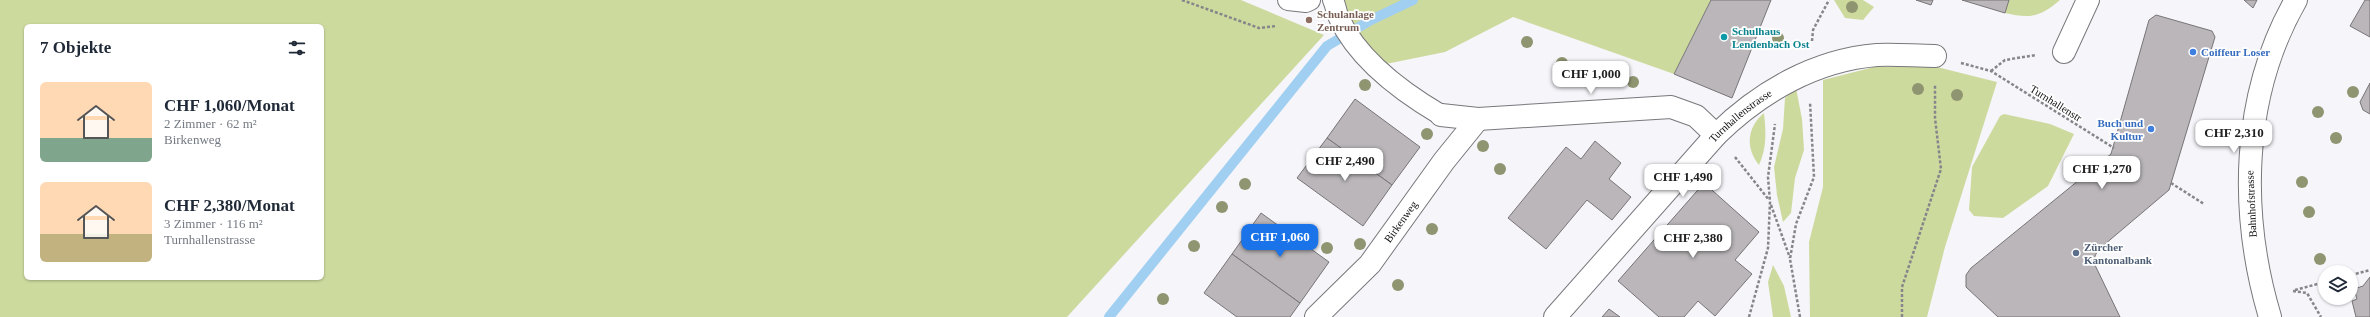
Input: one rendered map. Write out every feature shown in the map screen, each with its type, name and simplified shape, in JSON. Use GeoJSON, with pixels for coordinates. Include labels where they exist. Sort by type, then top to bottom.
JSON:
{"type":"FeatureCollection","features":[{"type":"Feature","properties":{"kind":"street"},"geometry":{"type":"LineString","coordinates":[[2064,52],[2088,0]]}},
{"type":"Feature","properties":{"kind":"street","name":"Bahnhofstrasse"},"geometry":{"type":"LineString","coordinates":[[2270,317],[2260,280],[2251,227],[2249,172],[2256,112],[2272,52],[2296,0]]}},
{"type":"Feature","properties":{"kind":"street","name":"Turnhallenstrasse"},"geometry":{"type":"LineString","coordinates":[[1555,317],[1716,135],[1739,113],[1777,87],[1809,72],[1848,60],[1877,55],[1935,56]]}},
{"type":"Feature","properties":{"kind":"street"},"geometry":{"type":"LineString","coordinates":[[1441,115],[1478,119],[1671,107],[1696,116],[1716,135]]}},
{"type":"Feature","properties":{"kind":"street","name":"Birkenweg"},"geometry":{"type":"LineString","coordinates":[[1316,317],[1370,264],[1444,161],[1478,119]]}},
{"type":"Feature","properties":{"kind":"lane"},"geometry":{"type":"LineString","coordinates":[[1288,0],[1293,2],[1306,2],[1310,0]]}},
{"type":"Feature","properties":{"kind":"lane"},"geometry":{"type":"LineString","coordinates":[[1336,9],[1357,47],[1399,88],[1441,115]]}},
{"type":"Feature","properties":{"kind":"path"},"geometry":{"type":"LineString","coordinates":[[1182,0],[1259,28],[1281,25]]}},
{"type":"Feature","properties":{"kind":"path"},"geometry":{"type":"LineString","coordinates":[[1790,259],[1796,224],[1814,177],[1809,72],[1813,30],[1827,1]]}},
{"type":"Feature","properties":{"kind":"path","name":"Turnhallenstr"},"geometry":{"type":"LineString","coordinates":[[2064,52],[2005,60],[1991,71],[2114,148]]}},
{"type":"Feature","properties":{"kind":"path"},"geometry":{"type":"LineString","coordinates":[[1902,317],[1902,287],[1941,169],[1935,118],[1935,56]]}},
{"type":"Feature","properties":{"kind":"path"},"geometry":{"type":"LineString","coordinates":[[1750,317],[1768,248],[1770,202],[1768,177],[1777,87]]}},
{"type":"Feature","properties":{"kind":"path"},"geometry":{"type":"LineString","coordinates":[[1716,135],[1770,202],[1790,259],[1800,317]]}},
{"type":"Feature","properties":{"kind":"path"},"geometry":{"type":"LineString","coordinates":[[2171,183],[2204,204]]}},
{"type":"Feature","properties":{"kind":"path"},"geometry":{"type":"LineString","coordinates":[[2358,273],[2370,270]]}},
{"type":"Feature","properties":{"kind":"path"},"geometry":{"type":"LineString","coordinates":[[2318,284],[2293,291],[2307,293],[2321,317]]}},
{"type":"Feature","properties":{"kind":"green space"},"geometry":{"type":"Polygon","coordinates":[[[0,0],[1241,0],[1324,35],[1067,317],[0,317],[0,0]]]}},
{"type":"Feature","properties":{"kind":"green space"},"geometry":{"type":"Polygon","coordinates":[[[1333,0],[1711,0],[1674,74],[1513,17],[1445,52],[1376,66],[1333,0]]]}},
{"type":"Feature","properties":{"kind":"green space"},"geometry":{"type":"Polygon","coordinates":[[[1834,0],[1863,0],[1874,7],[1863,20],[1845,18],[1834,0]]]}},
{"type":"Feature","properties":{"kind":"green space"},"geometry":{"type":"Polygon","coordinates":[[[2009,0],[2060,0],[2053,6],[2040,13],[2021,16],[2005,13],[2009,0]]]}},
{"type":"Feature","properties":{"kind":"green space"},"geometry":{"type":"Polygon","coordinates":[[[1929,65],[1997,82],[1945,247],[1927,317],[1810,317],[1809,242],[1823,187],[1823,80],[1874,67],[1929,65]]]}},
{"type":"Feature","properties":{"kind":"green space"},"geometry":{"type":"Polygon","coordinates":[[[1796,88],[1802,119],[1804,150],[1795,178],[1791,213],[1783,222],[1777,195],[1774,167],[1783,129],[1785,98],[1796,88]]]}},
{"type":"Feature","properties":{"kind":"green space"},"geometry":{"type":"Polygon","coordinates":[[[1764,113],[1765,139],[1762,158],[1759,165],[1751,152],[1750,138],[1754,125],[1764,113]]]}},
{"type":"Feature","properties":{"kind":"green space"},"geometry":{"type":"Polygon","coordinates":[[[2004,114],[2050,124],[2074,134],[2048,186],[2003,218],[1974,216],[1969,210],[1972,167],[2000,116],[2004,114]]]}},
{"type":"Feature","properties":{"kind":"green space"},"geometry":{"type":"Polygon","coordinates":[[[1773,265],[1784,286],[1791,317],[1773,317],[1768,282],[1773,265]]]}},
{"type":"Feature","properties":{"kind":"building","name":"Schulhaus Lendenbach Ost"},"geometry":{"type":"Polygon","coordinates":[[[1711,0],[1771,0],[1732,98],[1674,74],[1711,0]]]}},
{"type":"Feature","properties":{"kind":"building"},"geometry":{"type":"Polygon","coordinates":[[[1916,0],[1933,0],[1931,5],[1916,0]]]}},
{"type":"Feature","properties":{"kind":"building"},"geometry":{"type":"Polygon","coordinates":[[[1962,0],[2009,0],[2005,13],[1962,0]]]}},
{"type":"Feature","properties":{"kind":"building"},"geometry":{"type":"Polygon","coordinates":[[[2244,0],[2257,0],[2253,8],[2244,0]]]}},
{"type":"Feature","properties":{"kind":"building"},"geometry":{"type":"Polygon","coordinates":[[[2365,0],[2370,0],[2370,37],[2350,26],[2365,0]]]}},
{"type":"Feature","properties":{"kind":"building"},"geometry":{"type":"Polygon","coordinates":[[[2156,15],[2212,31],[2215,37],[2169,190],[2098,250],[2095,256],[2094,263],[2120,317],[1998,317],[1966,287],[1966,275],[1971,268],[2111,154],[2149,20],[2156,15]]]}},
{"type":"Feature","properties":{"kind":"building"},"geometry":{"type":"Polygon","coordinates":[[[2370,83],[2370,114],[2363,110],[2360,102],[2370,83]]]}},
{"type":"Feature","properties":{"kind":"building"},"geometry":{"type":"Polygon","coordinates":[[[1355,99],[1420,147],[1392,185],[1327,138],[1355,99]]]}},
{"type":"Feature","properties":{"kind":"building"},"geometry":{"type":"Polygon","coordinates":[[[1327,138],[1392,185],[1363,226],[1297,178],[1327,138]]]}},
{"type":"Feature","properties":{"kind":"building"},"geometry":{"type":"Polygon","coordinates":[[[1595,141],[1621,163],[1609,179],[1631,197],[1612,220],[1587,200],[1546,249],[1508,218],[1566,147],[1581,159],[1595,141]]]}},
{"type":"Feature","properties":{"kind":"building"},"geometry":{"type":"Polygon","coordinates":[[[1704,183],[1759,232],[1735,260],[1752,274],[1715,316],[1698,301],[1684,317],[1659,317],[1618,281],[1704,183]]]}},
{"type":"Feature","properties":{"kind":"building"},"geometry":{"type":"Polygon","coordinates":[[[1261,213],[1329,262],[1300,303],[1232,254],[1261,213]]]}},
{"type":"Feature","properties":{"kind":"building"},"geometry":{"type":"Polygon","coordinates":[[[1232,254],[1300,303],[1290,317],[1237,317],[1204,293],[1232,254]]]}},
{"type":"Feature","properties":{"kind":"building"},"geometry":{"type":"Polygon","coordinates":[[[2370,277],[2370,317],[2356,317],[2353,305],[2358,305],[2358,288],[2363,286],[2370,277]]]}},
{"type":"Feature","properties":{"kind":"building"},"geometry":{"type":"Polygon","coordinates":[[[1609,309],[1620,317],[1602,317],[1609,309]]]}},
{"type":"Feature","properties":{"kind":"waterway"},"geometry":{"type":"LineString","coordinates":[[1109,317],[1327,46],[1371,20],[1413,0]]}},
{"type":"Feature","properties":{"kind":"place","name":"Schulanlage Zentrum"},"geometry":{"type":"Point","coordinates":[1309,20]}},
{"type":"Feature","properties":{"kind":"place","name":"Schulhaus Lendenbach Ost"},"geometry":{"type":"Point","coordinates":[1724,37]}},
{"type":"Feature","properties":{"kind":"place","name":"Coiffeur Loser"},"geometry":{"type":"Point","coordinates":[2193,52]}},
{"type":"Feature","properties":{"kind":"place","name":"Buch und Kultur"},"geometry":{"type":"Point","coordinates":[2151,129]}},
{"type":"Feature","properties":{"kind":"place","name":"Zürcher Kantonalbank"},"geometry":{"type":"Point","coordinates":[2076,253]}}]}
